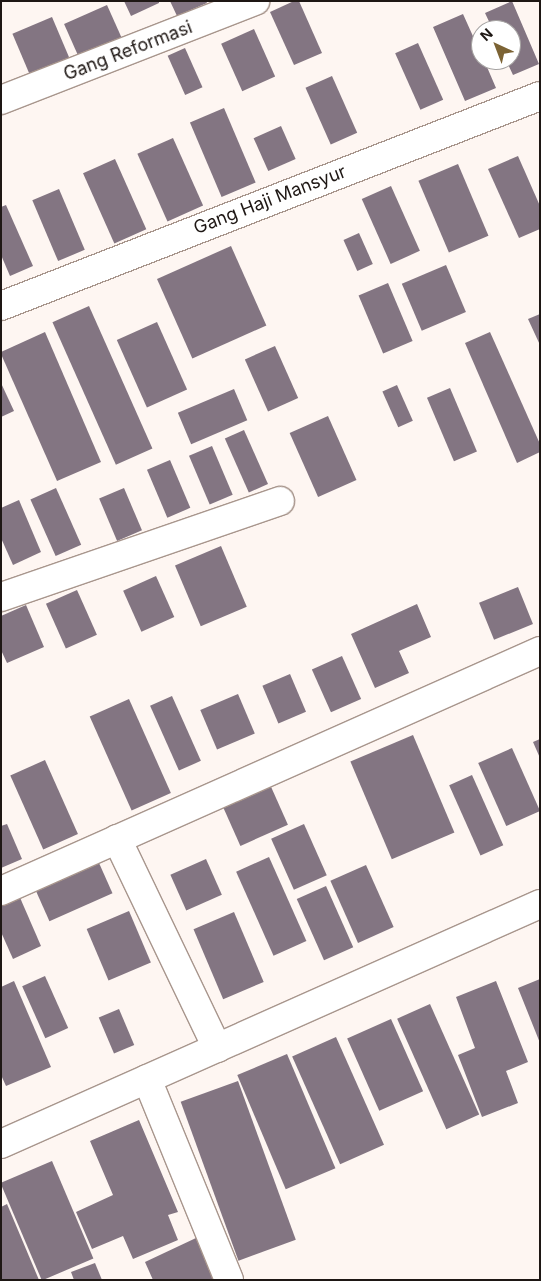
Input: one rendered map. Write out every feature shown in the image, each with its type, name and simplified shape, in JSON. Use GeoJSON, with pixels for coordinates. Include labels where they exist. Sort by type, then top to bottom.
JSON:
{"type":"FeatureCollection","features":[{"type":"Feature","properties":{"kind":"street","name":"Gang Reformasi"},"geometry":{"type":"LineString","coordinates":[[1,100],[255,1]]}},
{"type":"Feature","properties":{"kind":"street","name":"Gang Haji Mansyur"},"geometry":{"type":"LineString","coordinates":[[1,306],[540,96]]}},
{"type":"Feature","properties":{"kind":"street"},"geometry":{"type":"LineString","coordinates":[[1,597],[280,501]]}},
{"type":"Feature","properties":{"kind":"street"},"geometry":{"type":"LineString","coordinates":[[1,891],[540,651]]}},
{"type":"Feature","properties":{"kind":"street"},"geometry":{"type":"LineString","coordinates":[[117,839],[217,1048]]}},
{"type":"Feature","properties":{"kind":"street"},"geometry":{"type":"LineString","coordinates":[[1,1144],[540,904]]}},
{"type":"Feature","properties":{"kind":"street"},"geometry":{"type":"LineString","coordinates":[[147,1079],[229,1280]]}},
{"type":"Feature","properties":{"kind":"building"},"geometry":{"type":"Polygon","coordinates":[[[124,1],[159,1],[159,3],[131,16],[124,1]]]}},
{"type":"Feature","properties":{"kind":"building"},"geometry":{"type":"Polygon","coordinates":[[[170,1],[206,1],[207,3],[177,16],[170,1]]]}},
{"type":"Feature","properties":{"kind":"building"},"geometry":{"type":"Polygon","coordinates":[[[294,1],[299,1],[322,53],[294,65],[270,12],[294,1]]]}},
{"type":"Feature","properties":{"kind":"building"},"geometry":{"type":"Polygon","coordinates":[[[512,1],[520,20],[488,20],[485,13],[512,1]]]}},
{"type":"Feature","properties":{"kind":"building"},"geometry":{"type":"Polygon","coordinates":[[[107,5],[124,43],[81,62],[64,24],[107,5]]]}},
{"type":"Feature","properties":{"kind":"building"},"geometry":{"type":"Polygon","coordinates":[[[463,14],[471,32],[471,70],[488,70],[496,88],[465,101],[433,27],[463,14]]]}},
{"type":"Feature","properties":{"kind":"building"},"geometry":{"type":"Polygon","coordinates":[[[52,17],[71,61],[31,78],[12,34],[52,17]]]}},
{"type":"Feature","properties":{"kind":"building"},"geometry":{"type":"Polygon","coordinates":[[[521,22],[539,64],[513,75],[511,70],[521,70],[521,22]]]}},
{"type":"Feature","properties":{"kind":"building"},"geometry":{"type":"Polygon","coordinates":[[[254,29],[275,77],[242,91],[221,44],[254,29]]]}},
{"type":"Feature","properties":{"kind":"building"},"geometry":{"type":"Polygon","coordinates":[[[418,43],[443,100],[420,110],[395,53],[418,43]]]}},
{"type":"Feature","properties":{"kind":"building"},"geometry":{"type":"Polygon","coordinates":[[[185,48],[202,87],[185,95],[168,56],[185,48]]]}},
{"type":"Feature","properties":{"kind":"building"},"geometry":{"type":"Polygon","coordinates":[[[332,76],[357,133],[331,144],[306,88],[332,76]]]}},
{"type":"Feature","properties":{"kind":"building"},"geometry":{"type":"Polygon","coordinates":[[[224,108],[256,183],[222,197],[190,122],[224,108]]]}},
{"type":"Feature","properties":{"kind":"building"},"geometry":{"type":"Polygon","coordinates":[[[281,126],[296,159],[268,171],[254,138],[281,126]]]}},
{"type":"Feature","properties":{"kind":"building"},"geometry":{"type":"Polygon","coordinates":[[[173,138],[203,206],[167,221],[137,154],[173,138]]]}},
{"type":"Feature","properties":{"kind":"building"},"geometry":{"type":"Polygon","coordinates":[[[518,156],[540,206],[540,229],[519,238],[488,169],[518,156]]]}},
{"type":"Feature","properties":{"kind":"building"},"geometry":{"type":"Polygon","coordinates":[[[115,159],[146,229],[114,244],[83,173],[115,159]]]}},
{"type":"Feature","properties":{"kind":"building"},"geometry":{"type":"Polygon","coordinates":[[[458,164],[488,236],[449,253],[418,181],[458,164]]]}},
{"type":"Feature","properties":{"kind":"building"},"geometry":{"type":"Polygon","coordinates":[[[391,186],[420,251],[391,264],[362,199],[391,186]]]}},
{"type":"Feature","properties":{"kind":"building"},"geometry":{"type":"Polygon","coordinates":[[[59,189],[85,250],[58,261],[32,200],[59,189]]]}},
{"type":"Feature","properties":{"kind":"building"},"geometry":{"type":"Polygon","coordinates":[[[6,205],[33,266],[10,276],[1,255],[1,207],[6,205]]]}},
{"type":"Feature","properties":{"kind":"building"},"geometry":{"type":"Polygon","coordinates":[[[359,233],[373,264],[357,271],[343,240],[359,233]]]}},
{"type":"Feature","properties":{"kind":"building"},"geometry":{"type":"Polygon","coordinates":[[[231,246],[266,325],[192,358],[157,279],[231,246]]]}},
{"type":"Feature","properties":{"kind":"building"},"geometry":{"type":"Polygon","coordinates":[[[446,265],[466,312],[422,331],[402,284],[446,265]]]}},
{"type":"Feature","properties":{"kind":"building"},"geometry":{"type":"Polygon","coordinates":[[[388,283],[413,341],[383,353],[359,296],[388,283]]]}},
{"type":"Feature","properties":{"kind":"building"},"geometry":{"type":"Polygon","coordinates":[[[89,306],[152,449],[116,465],[52,322],[89,306]]]}},
{"type":"Feature","properties":{"kind":"building"},"geometry":{"type":"Polygon","coordinates":[[[540,314],[540,345],[528,319],[540,314]]]}},
{"type":"Feature","properties":{"kind":"building"},"geometry":{"type":"Polygon","coordinates":[[[157,322],[187,390],[147,407],[117,340],[157,322]]]}},
{"type":"Feature","properties":{"kind":"building"},"geometry":{"type":"Polygon","coordinates":[[[45,332],[101,462],[57,481],[1,354],[1,352],[45,332]]]}},
{"type":"Feature","properties":{"kind":"building"},"geometry":{"type":"Polygon","coordinates":[[[490,332],[540,444],[540,452],[517,463],[465,343],[490,332]]]}},
{"type":"Feature","properties":{"kind":"building"},"geometry":{"type":"Polygon","coordinates":[[[275,346],[298,398],[268,411],[245,359],[275,346]]]}},
{"type":"Feature","properties":{"kind":"building"},"geometry":{"type":"Polygon","coordinates":[[[1,383],[14,411],[1,417],[1,383]]]}},
{"type":"Feature","properties":{"kind":"building"},"geometry":{"type":"Polygon","coordinates":[[[397,385],[413,421],[398,427],[382,392],[397,385]]]}},
{"type":"Feature","properties":{"kind":"building"},"geometry":{"type":"Polygon","coordinates":[[[450,388],[477,452],[454,461],[427,398],[450,388]]]}},
{"type":"Feature","properties":{"kind":"building"},"geometry":{"type":"Polygon","coordinates":[[[234,389],[247,420],[191,444],[178,413],[234,389]]]}},
{"type":"Feature","properties":{"kind":"building"},"geometry":{"type":"Polygon","coordinates":[[[328,416],[356,480],[318,497],[290,433],[328,416]]]}},
{"type":"Feature","properties":{"kind":"building"},"geometry":{"type":"Polygon","coordinates":[[[244,430],[268,484],[249,492],[225,439],[244,430]]]}},
{"type":"Feature","properties":{"kind":"building"},"geometry":{"type":"Polygon","coordinates":[[[212,446],[233,495],[210,505],[189,456],[212,446]]]}},
{"type":"Feature","properties":{"kind":"building"},"geometry":{"type":"Polygon","coordinates":[[[170,460],[190,508],[167,518],[147,470],[170,460]]]}},
{"type":"Feature","properties":{"kind":"building"},"geometry":{"type":"Polygon","coordinates":[[[56,488],[81,545],[56,556],[30,499],[56,488]]]}},
{"type":"Feature","properties":{"kind":"building"},"geometry":{"type":"Polygon","coordinates":[[[124,488],[142,530],[117,541],[99,499],[124,488]]]}},
{"type":"Feature","properties":{"kind":"building"},"geometry":{"type":"Polygon","coordinates":[[[19,500],[41,552],[13,565],[1,538],[1,508],[19,500]]]}},
{"type":"Feature","properties":{"kind":"building"},"geometry":{"type":"Polygon","coordinates":[[[221,546],[247,607],[201,626],[175,566],[221,546]]]}},
{"type":"Feature","properties":{"kind":"building"},"geometry":{"type":"Polygon","coordinates":[[[156,576],[174,617],[141,632],[123,591],[156,576]]]}},
{"type":"Feature","properties":{"kind":"building"},"geometry":{"type":"Polygon","coordinates":[[[518,587],[533,624],[494,640],[479,603],[518,587]]]}},
{"type":"Feature","properties":{"kind":"building"},"geometry":{"type":"Polygon","coordinates":[[[77,590],[97,635],[66,649],[46,604],[77,590]]]}},
{"type":"Feature","properties":{"kind":"building"},"geometry":{"type":"Polygon","coordinates":[[[417,604],[431,637],[399,651],[409,673],[375,688],[351,634],[417,604]]]}},
{"type":"Feature","properties":{"kind":"building"},"geometry":{"type":"Polygon","coordinates":[[[26,605],[44,647],[7,663],[1,650],[1,616],[26,605]]]}},
{"type":"Feature","properties":{"kind":"building"},"geometry":{"type":"Polygon","coordinates":[[[342,656],[361,699],[331,712],[312,669],[342,656]]]}},
{"type":"Feature","properties":{"kind":"building"},"geometry":{"type":"Polygon","coordinates":[[[290,674],[306,712],[278,723],[262,686],[290,674]]]}},
{"type":"Feature","properties":{"kind":"building"},"geometry":{"type":"Polygon","coordinates":[[[238,694],[255,734],[217,750],[200,710],[238,694]]]}},
{"type":"Feature","properties":{"kind":"building"},"geometry":{"type":"Polygon","coordinates":[[[172,696],[201,761],[179,771],[150,706],[172,696]]]}},
{"type":"Feature","properties":{"kind":"building"},"geometry":{"type":"Polygon","coordinates":[[[129,699],[171,793],[132,811],[90,716],[129,699]]]}},
{"type":"Feature","properties":{"kind":"building"},"geometry":{"type":"Polygon","coordinates":[[[413,735],[454,833],[392,859],[350,762],[413,735]]]}},
{"type":"Feature","properties":{"kind":"building"},"geometry":{"type":"Polygon","coordinates":[[[540,739],[540,758],[533,742],[540,739]]]}},
{"type":"Feature","properties":{"kind":"building"},"geometry":{"type":"Polygon","coordinates":[[[512,748],[540,811],[506,826],[478,763],[512,748]]]}},
{"type":"Feature","properties":{"kind":"building"},"geometry":{"type":"Polygon","coordinates":[[[45,760],[78,834],[43,849],[10,775],[45,760]]]}},
{"type":"Feature","properties":{"kind":"building"},"geometry":{"type":"Polygon","coordinates":[[[472,775],[503,845],[480,856],[449,785],[472,775]]]}},
{"type":"Feature","properties":{"kind":"building"},"geometry":{"type":"Polygon","coordinates":[[[268,780],[288,825],[240,846],[220,801],[268,780]]]}},
{"type":"Feature","properties":{"kind":"building"},"geometry":{"type":"Polygon","coordinates":[[[7,824],[22,859],[1,868],[1,826],[7,824]]]}},
{"type":"Feature","properties":{"kind":"building"},"geometry":{"type":"Polygon","coordinates":[[[304,824],[327,875],[294,890],[271,839],[304,824]]]}},
{"type":"Feature","properties":{"kind":"building"},"geometry":{"type":"Polygon","coordinates":[[[95,854],[112,893],[49,921],[32,882],[95,854]]]}},
{"type":"Feature","properties":{"kind":"building"},"geometry":{"type":"Polygon","coordinates":[[[269,857],[306,941],[274,956],[236,872],[269,857]]]}},
{"type":"Feature","properties":{"kind":"building"},"geometry":{"type":"Polygon","coordinates":[[[206,859],[222,895],[186,910],[170,875],[206,859]]]}},
{"type":"Feature","properties":{"kind":"building"},"geometry":{"type":"Polygon","coordinates":[[[366,865],[394,927],[358,943],[330,881],[366,865]]]}},
{"type":"Feature","properties":{"kind":"building"},"geometry":{"type":"Polygon","coordinates":[[[326,886],[353,947],[324,960],[297,899],[326,886]]]}},
{"type":"Feature","properties":{"kind":"building"},"geometry":{"type":"Polygon","coordinates":[[[18,893],[41,946],[13,959],[1,932],[1,900],[18,893]]]}},
{"type":"Feature","properties":{"kind":"building"},"geometry":{"type":"Polygon","coordinates":[[[129,911],[151,963],[109,981],[87,929],[129,911]]]}},
{"type":"Feature","properties":{"kind":"building"},"geometry":{"type":"Polygon","coordinates":[[[234,912],[264,982],[223,999],[193,929],[234,912]]]}},
{"type":"Feature","properties":{"kind":"building"},"geometry":{"type":"Polygon","coordinates":[[[45,976],[68,1028],[45,1038],[22,986],[45,976]]]}},
{"type":"Feature","properties":{"kind":"building"},"geometry":{"type":"Polygon","coordinates":[[[540,979],[540,1043],[518,988],[540,979]]]}},
{"type":"Feature","properties":{"kind":"building"},"geometry":{"type":"Polygon","coordinates":[[[14,981],[51,1067],[6,1086],[1,1075],[1,987],[14,981]]]}},
{"type":"Feature","properties":{"kind":"building"},"geometry":{"type":"Polygon","coordinates":[[[496,981],[528,1062],[506,1071],[518,1103],[482,1117],[458,1055],[475,1048],[456,997],[496,981]]]}},
{"type":"Feature","properties":{"kind":"building"},"geometry":{"type":"Polygon","coordinates":[[[430,1004],[479,1115],[446,1129],[397,1019],[430,1004]]]}},
{"type":"Feature","properties":{"kind":"building"},"geometry":{"type":"Polygon","coordinates":[[[119,1009],[134,1045],[114,1053],[99,1018],[119,1009]]]}},
{"type":"Feature","properties":{"kind":"building"},"geometry":{"type":"Polygon","coordinates":[[[391,1019],[423,1091],[379,1111],[347,1039],[391,1019]]]}},
{"type":"Feature","properties":{"kind":"building"},"geometry":{"type":"Polygon","coordinates":[[[336,1037],[384,1145],[340,1164],[292,1057],[336,1037]]]}},
{"type":"Feature","properties":{"kind":"building"},"geometry":{"type":"Polygon","coordinates":[[[287,1054],[335,1168],[286,1189],[237,1075],[287,1054]]]}},
{"type":"Feature","properties":{"kind":"building"},"geometry":{"type":"Polygon","coordinates":[[[238,1081],[296,1240],[238,1261],[181,1102],[238,1081]]]}},
{"type":"Feature","properties":{"kind":"building"},"geometry":{"type":"Polygon","coordinates":[[[139,1120],[178,1212],[168,1215],[178,1240],[133,1259],[123,1236],[92,1249],[76,1212],[113,1195],[90,1141],[139,1120]]]}},
{"type":"Feature","properties":{"kind":"building"},"geometry":{"type":"Polygon","coordinates":[[[52,1161],[93,1259],[42,1280],[1,1183],[52,1161]]]}},
{"type":"Feature","properties":{"kind":"building"},"geometry":{"type":"Polygon","coordinates":[[[7,1204],[39,1280],[1,1280],[1,1207],[7,1204]]]}},
{"type":"Feature","properties":{"kind":"building"},"geometry":{"type":"Polygon","coordinates":[[[196,1238],[216,1280],[153,1280],[145,1262],[196,1238]]]}},
{"type":"Feature","properties":{"kind":"building"},"geometry":{"type":"Polygon","coordinates":[[[95,1263],[102,1280],[74,1280],[71,1272],[95,1263]]]}}]}
